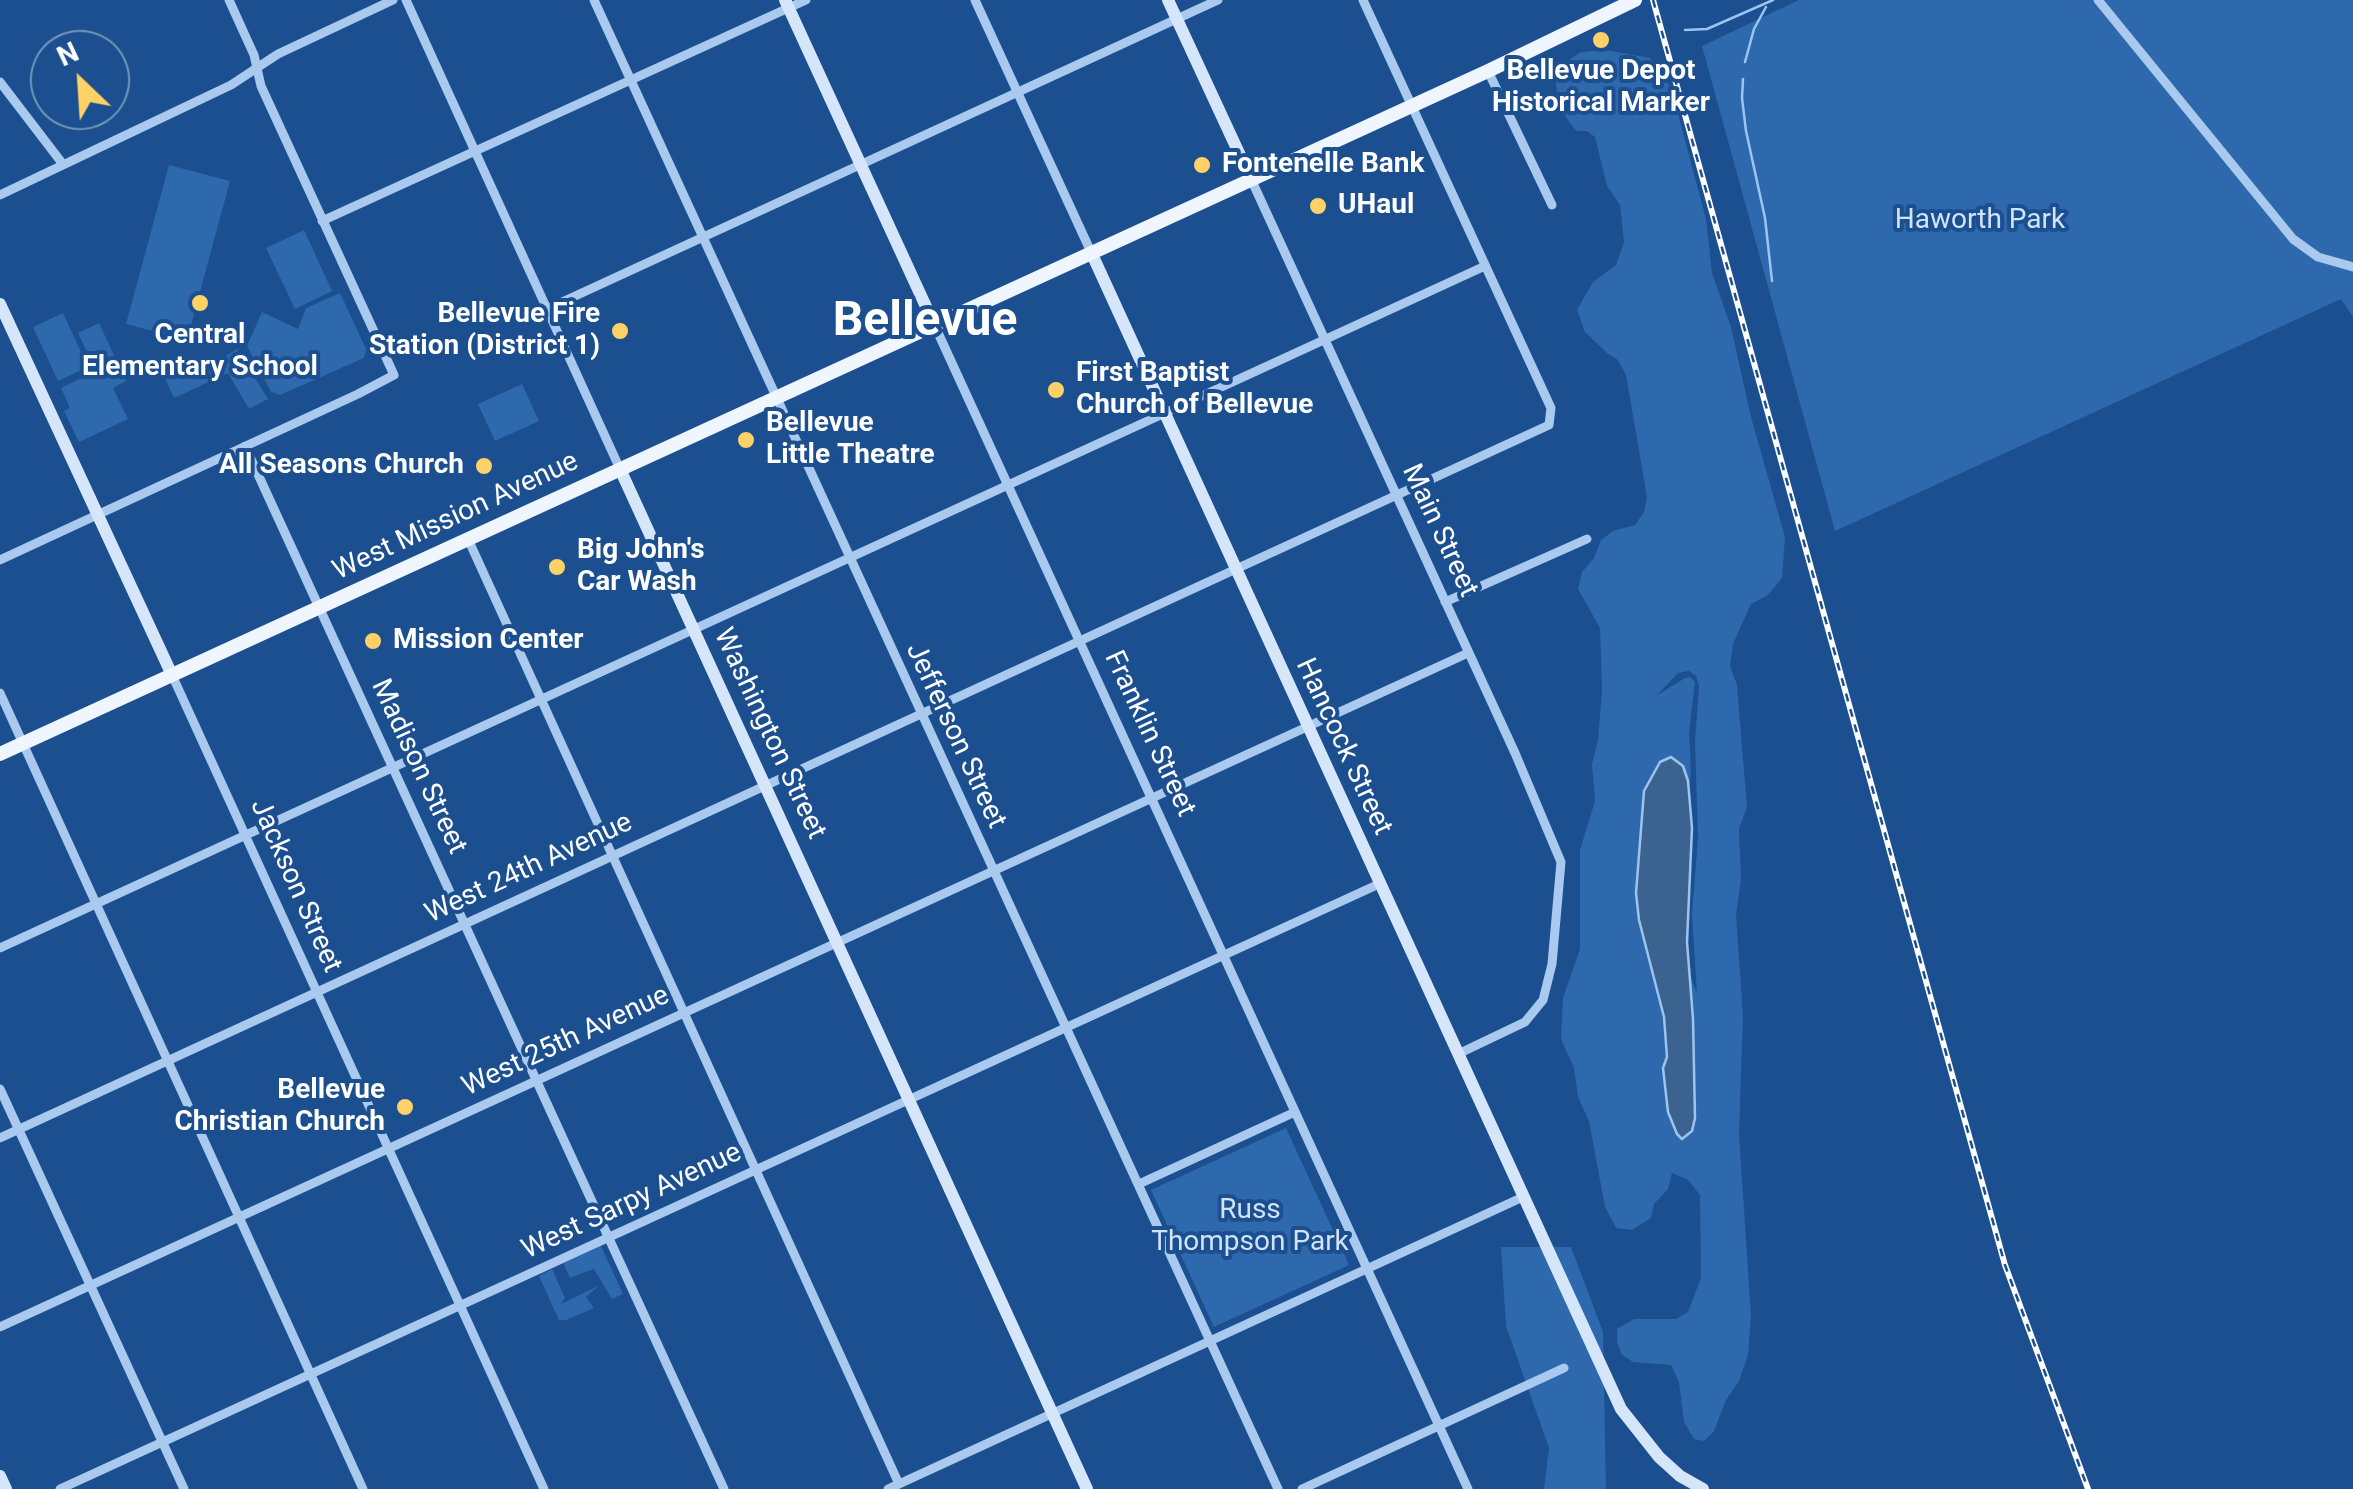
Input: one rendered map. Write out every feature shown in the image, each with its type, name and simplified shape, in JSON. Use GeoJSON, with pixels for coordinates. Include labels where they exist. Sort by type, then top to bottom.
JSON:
{"type":"FeatureCollection","features":[{"type":"Feature","properties":{"kind":"main road","name":"West Mission Avenue"},"geometry":{"type":"LineString","coordinates":[[0,754],[1635,0]]}},
{"type":"Feature","properties":{"kind":"street"},"geometry":{"type":"LineString","coordinates":[[0,560],[394,374],[261,86],[258,69],[229,0]]}},
{"type":"Feature","properties":{"kind":"street"},"geometry":{"type":"LineString","coordinates":[[0,194],[231,86],[278,54],[393,0]]}},
{"type":"Feature","properties":{"kind":"street","name":"Washington Street"},"geometry":{"type":"LineString","coordinates":[[406,0],[1087,1489]]}},
{"type":"Feature","properties":{"kind":"street","name":"Jefferson Street"},"geometry":{"type":"LineString","coordinates":[[594,0],[1278,1489]]}},
{"type":"Feature","properties":{"kind":"street"},"geometry":{"type":"LineString","coordinates":[[322,222],[632,80],[787,4],[806,0]]}},
{"type":"Feature","properties":{"kind":"street","name":"Hancock Street"},"geometry":{"type":"LineString","coordinates":[[975,0],[1621,1409],[1659,1457],[1702,1489]]}},
{"type":"Feature","properties":{"kind":"street","name":"Main Street"},"geometry":{"type":"LineString","coordinates":[[1168,0],[1556,844],[1562,874],[1549,984],[1543,1000],[1525,1022],[1458,1054]]}},
{"type":"Feature","properties":{"kind":"street"},"geometry":{"type":"LineString","coordinates":[[548,308],[1218,0]]}},
{"type":"Feature","properties":{"kind":"street"},"geometry":{"type":"LineString","coordinates":[[0,948],[1485,266],[1363,0]]}},
{"type":"Feature","properties":{"kind":"street"},"geometry":{"type":"LineString","coordinates":[[2098,0],[2293,239],[2318,257],[2353,267]]}},
{"type":"Feature","properties":{"kind":"street","name":"Franklin Street"},"geometry":{"type":"LineString","coordinates":[[787,4],[1468,1489]]}},
{"type":"Feature","properties":{"kind":"street"},"geometry":{"type":"LineString","coordinates":[[1488,71],[1552,205]]}},
{"type":"Feature","properties":{"kind":"street"},"geometry":{"type":"LineString","coordinates":[[0,82],[62,163]]}},
{"type":"Feature","properties":{"kind":"street","name":"West 24th Avenue"},"geometry":{"type":"LineString","coordinates":[[0,1138],[1540,430],[1552,417],[1551,408],[1485,266]]}},
{"type":"Feature","properties":{"kind":"street","name":"Jackson Street"},"geometry":{"type":"LineString","coordinates":[[0,304],[544,1489]]}},
{"type":"Feature","properties":{"kind":"street","name":"Madison Street"},"geometry":{"type":"LineString","coordinates":[[246,446],[724,1489]]}},
{"type":"Feature","properties":{"kind":"street"},"geometry":{"type":"LineString","coordinates":[[1444,602],[1588,538]]}},
{"type":"Feature","properties":{"kind":"street"},"geometry":{"type":"LineString","coordinates":[[468,539],[899,1484]]}},
{"type":"Feature","properties":{"kind":"street","name":"West 25th Avenue"},"geometry":{"type":"LineString","coordinates":[[0,1327],[1468,653]]}},
{"type":"Feature","properties":{"kind":"street"},"geometry":{"type":"LineString","coordinates":[[0,693],[363,1489]]}},
{"type":"Feature","properties":{"kind":"street","name":"West Sarpy Avenue"},"geometry":{"type":"LineString","coordinates":[[60,1489],[1379,884]]}},
{"type":"Feature","properties":{"kind":"street"},"geometry":{"type":"LineString","coordinates":[[0,1089],[184,1489]]}},
{"type":"Feature","properties":{"kind":"street"},"geometry":{"type":"LineString","coordinates":[[1139,1184],[1295,1112]]}},
{"type":"Feature","properties":{"kind":"street"},"geometry":{"type":"LineString","coordinates":[[888,1489],[1524,1197]]}},
{"type":"Feature","properties":{"kind":"street"},"geometry":{"type":"LineString","coordinates":[[1302,1489],[1564,1368]]}},
{"type":"Feature","properties":{"kind":"street"},"geometry":{"type":"LineString","coordinates":[[0,1476],[6,1489]]}},
{"type":"Feature","properties":{"kind":"green space","name":"Haworth Park"},"geometry":{"type":"Polygon","coordinates":[[[1799,0],[2353,0],[2353,317],[2341,299],[1835,531],[1702,46],[1799,0]]]}},
{"type":"Feature","properties":{"kind":"green space"},"geometry":{"type":"Polygon","coordinates":[[[1605,50],[1650,58],[1671,88],[1706,219],[1712,273],[1731,327],[1751,417],[1785,537],[1782,578],[1768,595],[1751,604],[1733,644],[1730,666],[1737,685],[1747,807],[1739,829],[1741,880],[1736,915],[1743,1016],[1739,1134],[1751,1315],[1748,1355],[1739,1381],[1726,1400],[1714,1431],[1704,1441],[1694,1439],[1684,1422],[1679,1382],[1671,1365],[1633,1362],[1622,1355],[1617,1342],[1617,1329],[1634,1319],[1676,1319],[1688,1312],[1701,1278],[1700,1195],[1688,1180],[1672,1173],[1668,1189],[1654,1204],[1651,1218],[1632,1230],[1616,1228],[1605,1207],[1589,1121],[1561,1039],[1563,998],[1580,949],[1580,850],[1595,801],[1592,764],[1602,690],[1600,628],[1578,589],[1582,572],[1594,558],[1601,540],[1613,531],[1635,525],[1644,512],[1647,497],[1626,375],[1618,360],[1585,332],[1577,310],[1593,282],[1616,265],[1624,242],[1620,205],[1607,186],[1595,137],[1587,131],[1576,131],[1557,97],[1556,81],[1567,61],[1581,52],[1605,50]],[[1689,671],[1678,673],[1656,696],[1685,678],[1695,682],[1689,732],[1691,772],[1661,1003],[1668,1112],[1677,1134],[1692,1048],[1688,969],[1697,994],[1692,914],[1698,838],[1696,676],[1689,671]]]}},
{"type":"Feature","properties":{"kind":"green space"},"geometry":{"type":"Polygon","coordinates":[[[169,165],[230,181],[187,340],[126,324],[169,165]]]}},
{"type":"Feature","properties":{"kind":"green space"},"geometry":{"type":"Polygon","coordinates":[[[304,230],[332,291],[295,309],[266,248],[304,230]]]}},
{"type":"Feature","properties":{"kind":"green space"},"geometry":{"type":"Polygon","coordinates":[[[340,293],[366,349],[364,358],[280,395],[271,392],[247,346],[262,312],[298,329],[306,308],[340,293]]]}},
{"type":"Feature","properties":{"kind":"green space"},"geometry":{"type":"Polygon","coordinates":[[[63,313],[88,367],[58,381],[33,327],[63,313]]]}},
{"type":"Feature","properties":{"kind":"green space"},"geometry":{"type":"Polygon","coordinates":[[[99,323],[126,381],[113,388],[128,419],[79,442],[64,411],[70,408],[61,388],[96,371],[78,333],[99,323]]]}},
{"type":"Feature","properties":{"kind":"green space"},"geometry":{"type":"Polygon","coordinates":[[[237,349],[268,399],[249,409],[228,373],[174,398],[165,378],[202,371],[237,349]]]}},
{"type":"Feature","properties":{"kind":"green space"},"geometry":{"type":"Polygon","coordinates":[[[522,384],[539,421],[495,441],[478,404],[522,384]]]}},
{"type":"Feature","properties":{"kind":"green space","name":"Russ Thompson Park"},"geometry":{"type":"Polygon","coordinates":[[[1286,1128],[1349,1265],[1214,1327],[1151,1190],[1286,1128]]]}},
{"type":"Feature","properties":{"kind":"green space"},"geometry":{"type":"Polygon","coordinates":[[[601,1246],[623,1294],[612,1299],[594,1269],[570,1278],[564,1263],[601,1246]]]}},
{"type":"Feature","properties":{"kind":"green space"},"geometry":{"type":"Polygon","coordinates":[[[1501,1247],[1571,1247],[1603,1332],[1606,1489],[1544,1489],[1549,1448],[1506,1326],[1501,1247]]]}},
{"type":"Feature","properties":{"kind":"green space"},"geometry":{"type":"Polygon","coordinates":[[[552,1269],[565,1298],[561,1304],[600,1285],[586,1297],[594,1308],[559,1320],[539,1276],[552,1269]]]}},
{"type":"Feature","properties":{"kind":"shaded area"},"geometry":{"type":"Polygon","coordinates":[[[1671,757],[1683,766],[1688,781],[1692,828],[1687,942],[1695,1118],[1692,1131],[1682,1139],[1668,1112],[1663,1068],[1667,1057],[1664,1017],[1639,920],[1636,893],[1644,791],[1660,762],[1671,757]]]}},
{"type":"Feature","properties":{"kind":"waterway"},"geometry":{"type":"LineString","coordinates":[[1685,30],[1707,29],[1773,0]]}},
{"type":"Feature","properties":{"kind":"waterway"},"geometry":{"type":"LineString","coordinates":[[1745,62],[1754,29],[1766,7]]}},
{"type":"Feature","properties":{"kind":"waterway"},"geometry":{"type":"LineString","coordinates":[[1743,79],[1746,131],[1765,218],[1772,281]]}},
{"type":"Feature","properties":{"kind":"railway"},"geometry":{"type":"LineString","coordinates":[[1653,0],[2005,1265],[2088,1489]]}},
{"type":"Feature","properties":{"kind":"place","name":"Bellevue Depot Historical Marker"},"geometry":{"type":"Point","coordinates":[1601,40]}},
{"type":"Feature","properties":{"kind":"place","name":"Fontenelle Bank"},"geometry":{"type":"Point","coordinates":[1202,165]}},
{"type":"Feature","properties":{"kind":"place","name":"UHaul"},"geometry":{"type":"Point","coordinates":[1318,206]}},
{"type":"Feature","properties":{"kind":"place","name":"Central Elementary School"},"geometry":{"type":"Point","coordinates":[200,303]}},
{"type":"Feature","properties":{"kind":"place","name":"Bellevue Fire Station (District 1)"},"geometry":{"type":"Point","coordinates":[620,331]}},
{"type":"Feature","properties":{"kind":"place","name":"First Baptist Church of Bellevue"},"geometry":{"type":"Point","coordinates":[1056,390]}},
{"type":"Feature","properties":{"kind":"place","name":"Bellevue Little Theatre"},"geometry":{"type":"Point","coordinates":[746,440]}},
{"type":"Feature","properties":{"kind":"place","name":"All Seasons Church"},"geometry":{"type":"Point","coordinates":[484,466]}},
{"type":"Feature","properties":{"kind":"place","name":"Big John's Car Wash"},"geometry":{"type":"Point","coordinates":[557,567]}},
{"type":"Feature","properties":{"kind":"place","name":"Mission Center"},"geometry":{"type":"Point","coordinates":[373,641]}},
{"type":"Feature","properties":{"kind":"place","name":"Bellevue Christian Church"},"geometry":{"type":"Point","coordinates":[405,1107]}},
{"type":"Feature","properties":{"kind":"district","name":"Bellevue"},"geometry":{"type":"Point","coordinates":[925,323]}}]}
